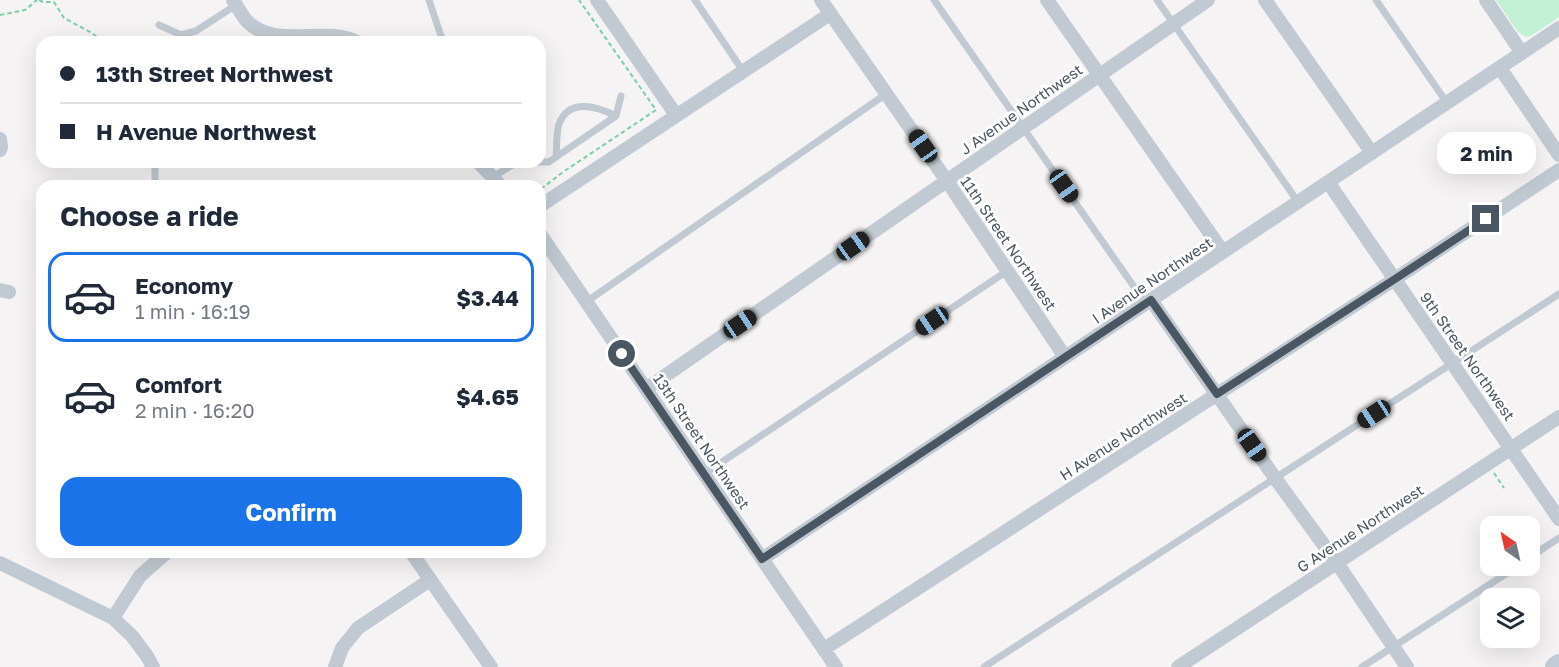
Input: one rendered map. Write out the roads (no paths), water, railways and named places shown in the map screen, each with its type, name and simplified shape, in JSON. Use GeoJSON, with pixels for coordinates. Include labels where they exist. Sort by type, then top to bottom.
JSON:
{"type":"FeatureCollection","features":[{"type":"Feature","properties":{"kind":"main road"},"geometry":{"type":"LineString","coordinates":[[1555,667],[1559,664]]}},
{"type":"Feature","properties":{"kind":"street"},"geometry":{"type":"LineString","coordinates":[[597,0],[676,115]]}},
{"type":"Feature","properties":{"kind":"street","name":"11th Street Northwest"},"geometry":{"type":"LineString","coordinates":[[821,0],[947,181],[1065,357]]}},
{"type":"Feature","properties":{"kind":"street"},"geometry":{"type":"LineString","coordinates":[[1047,0],[1223,252]]}},
{"type":"Feature","properties":{"kind":"street","name":"J Avenue Northwest"},"geometry":{"type":"LineString","coordinates":[[646,389],[1208,0]]}},
{"type":"Feature","properties":{"kind":"street"},"geometry":{"type":"LineString","coordinates":[[1265,0],[1372,153]]}},
{"type":"Feature","properties":{"kind":"street"},"geometry":{"type":"LineString","coordinates":[[1486,0],[1522,53]]}},
{"type":"Feature","properties":{"kind":"street"},"geometry":{"type":"LineString","coordinates":[[235,3],[257,36],[329,36]]}},
{"type":"Feature","properties":{"kind":"street"},"geometry":{"type":"LineString","coordinates":[[546,202],[830,14]]}},
{"type":"Feature","properties":{"kind":"street","name":"I Avenue Northwest"},"geometry":{"type":"LineString","coordinates":[[762,559],[1559,28]]}},
{"type":"Feature","properties":{"kind":"street"},"geometry":{"type":"LineString","coordinates":[[1500,68],[1559,155]]}},
{"type":"Feature","properties":{"kind":"street"},"geometry":{"type":"LineString","coordinates":[[0,139],[0,150]]}},
{"type":"Feature","properties":{"kind":"street"},"geometry":{"type":"LineString","coordinates":[[484,168],[495,180]]}},
{"type":"Feature","properties":{"kind":"street","name":"H Avenue Northwest"},"geometry":{"type":"LineString","coordinates":[[824,649],[1559,170]]}},
{"type":"Feature","properties":{"kind":"street","name":"9th Street Northwest"},"geometry":{"type":"LineString","coordinates":[[1328,182],[1559,519]]}},
{"type":"Feature","properties":{"kind":"street","name":"13th Street Northwest"},"geometry":{"type":"LineString","coordinates":[[546,243],[836,667]]}},
{"type":"Feature","properties":{"kind":"street"},"geometry":{"type":"LineString","coordinates":[[1149,302],[1337,563],[1407,667]]}},
{"type":"Feature","properties":{"kind":"street","name":"G Avenue Northwest"},"geometry":{"type":"LineString","coordinates":[[1178,667],[1559,417]]}},
{"type":"Feature","properties":{"kind":"street"},"geometry":{"type":"LineString","coordinates":[[113,618],[140,576],[160,558]]}},
{"type":"Feature","properties":{"kind":"street"},"geometry":{"type":"LineString","coordinates":[[415,558],[490,667]]}},
{"type":"Feature","properties":{"kind":"street"},"geometry":{"type":"LineString","coordinates":[[0,563],[113,618],[132,636],[153,667]]}},
{"type":"Feature","properties":{"kind":"street"},"geometry":{"type":"LineString","coordinates":[[335,667],[342,648],[358,628],[430,580]]}},
{"type":"Feature","properties":{"kind":"lane"},"geometry":{"type":"LineString","coordinates":[[429,0],[441,36]]}},
{"type":"Feature","properties":{"kind":"lane"},"geometry":{"type":"LineString","coordinates":[[695,0],[743,71]]}},
{"type":"Feature","properties":{"kind":"lane"},"geometry":{"type":"LineString","coordinates":[[934,0],[1149,302]]}},
{"type":"Feature","properties":{"kind":"lane"},"geometry":{"type":"LineString","coordinates":[[1157,0],[1298,202]]}},
{"type":"Feature","properties":{"kind":"lane"},"geometry":{"type":"LineString","coordinates":[[1376,0],[1447,103]]}},
{"type":"Feature","properties":{"kind":"lane"},"geometry":{"type":"LineString","coordinates":[[159,25],[181,35],[196,31],[235,3]]}},
{"type":"Feature","properties":{"kind":"lane"},"geometry":{"type":"LineString","coordinates":[[586,302],[886,94]]}},
{"type":"Feature","properties":{"kind":"lane"},"geometry":{"type":"LineString","coordinates":[[546,162],[616,116],[621,96]]}},
{"type":"Feature","properties":{"kind":"lane"},"geometry":{"type":"LineString","coordinates":[[556,157],[559,126],[565,113],[576,107],[587,106],[602,109],[616,116]]}},
{"type":"Feature","properties":{"kind":"lane"},"geometry":{"type":"LineString","coordinates":[[499,180],[511,168]]}},
{"type":"Feature","properties":{"kind":"lane"},"geometry":{"type":"LineString","coordinates":[[704,474],[1007,271]]}},
{"type":"Feature","properties":{"kind":"lane"},"geometry":{"type":"LineString","coordinates":[[984,667],[1559,294]]}},
{"type":"Feature","properties":{"kind":"lane"},"geometry":{"type":"LineString","coordinates":[[1540,550],[1559,538]]}},
{"type":"Feature","properties":{"kind":"lane"},"geometry":{"type":"LineString","coordinates":[[1362,667],[1503,576]]}}]}
